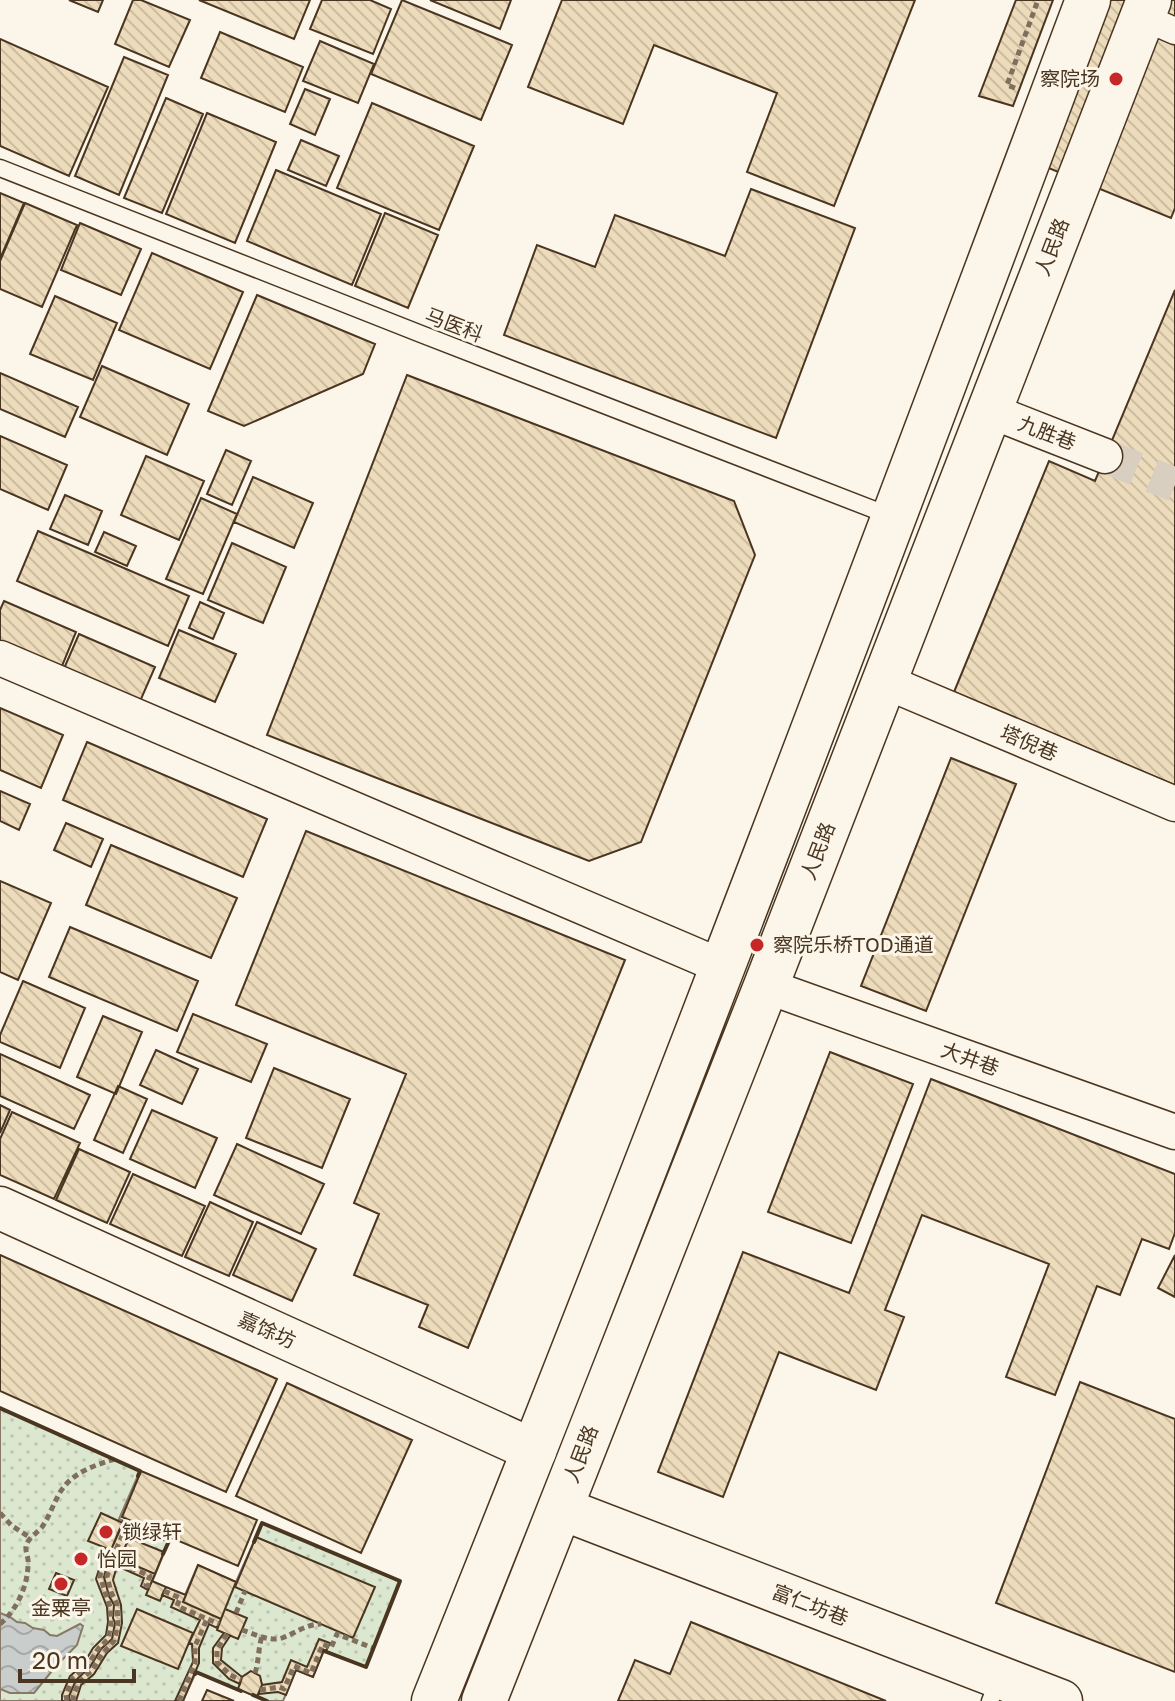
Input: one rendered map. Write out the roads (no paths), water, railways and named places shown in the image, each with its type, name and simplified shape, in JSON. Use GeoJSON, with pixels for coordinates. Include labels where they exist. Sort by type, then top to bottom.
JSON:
{"type":"FeatureCollection","features":[{"type":"Feature","properties":{"kind":"main road"},"geometry":{"type":"LineString","coordinates":[[434,1701],[723,967],[1088,0]]}},
{"type":"Feature","properties":{"kind":"main road","name":"人民路"},"geometry":{"type":"LineString","coordinates":[[484,1701],[766,986],[988,410],[1155,16]]}},
{"type":"Feature","properties":{"kind":"street","name":"九胜巷"},"geometry":{"type":"LineString","coordinates":[[988,410],[1105,456]]}},
{"type":"Feature","properties":{"kind":"street"},"geometry":{"type":"LineString","coordinates":[[0,658],[723,967]]}},
{"type":"Feature","properties":{"kind":"street","name":"塔倪巷"},"geometry":{"type":"LineString","coordinates":[[884,681],[1175,804]]}},
{"type":"Feature","properties":{"kind":"street","name":"大井巷"},"geometry":{"type":"LineString","coordinates":[[766,986],[1175,1132]]}},
{"type":"Feature","properties":{"kind":"street","name":"嘉馀坊"},"geometry":{"type":"LineString","coordinates":[[0,1208],[535,1451]]}},
{"type":"Feature","properties":{"kind":"street","name":"富仁坊巷"},"geometry":{"type":"LineString","coordinates":[[560,1508],[994,1690],[1061,1701]]}},
{"type":"Feature","properties":{"kind":"lane","name":"马医科"},"geometry":{"type":"LineString","coordinates":[[0,168],[894,517]]}},
{"type":"Feature","properties":{"kind":"water"},"geometry":{"type":"Polygon","coordinates":[[[0,1613],[50,1635],[57,1636],[80,1624],[83,1626],[77,1645],[34,1693],[10,1693],[0,1689],[0,1613]]]}},
{"type":"Feature","properties":{"kind":"tunnel"},"geometry":{"type":"LineString","coordinates":[[1105,456],[1175,485]]}},
{"type":"Feature","properties":{"kind":"place","name":"察院场"},"geometry":{"type":"Point","coordinates":[1116,79]}},
{"type":"Feature","properties":{"kind":"place","name":"察院乐桥TOD通道"},"geometry":{"type":"Point","coordinates":[757,945]}},
{"type":"Feature","properties":{"kind":"place","name":"锁绿轩"},"geometry":{"type":"Point","coordinates":[106,1532]}},
{"type":"Feature","properties":{"kind":"place","name":"怡园"},"geometry":{"type":"Point","coordinates":[81,1559]}},
{"type":"Feature","properties":{"kind":"place","name":"金粟亭"},"geometry":{"type":"Point","coordinates":[61,1584]}}]}
